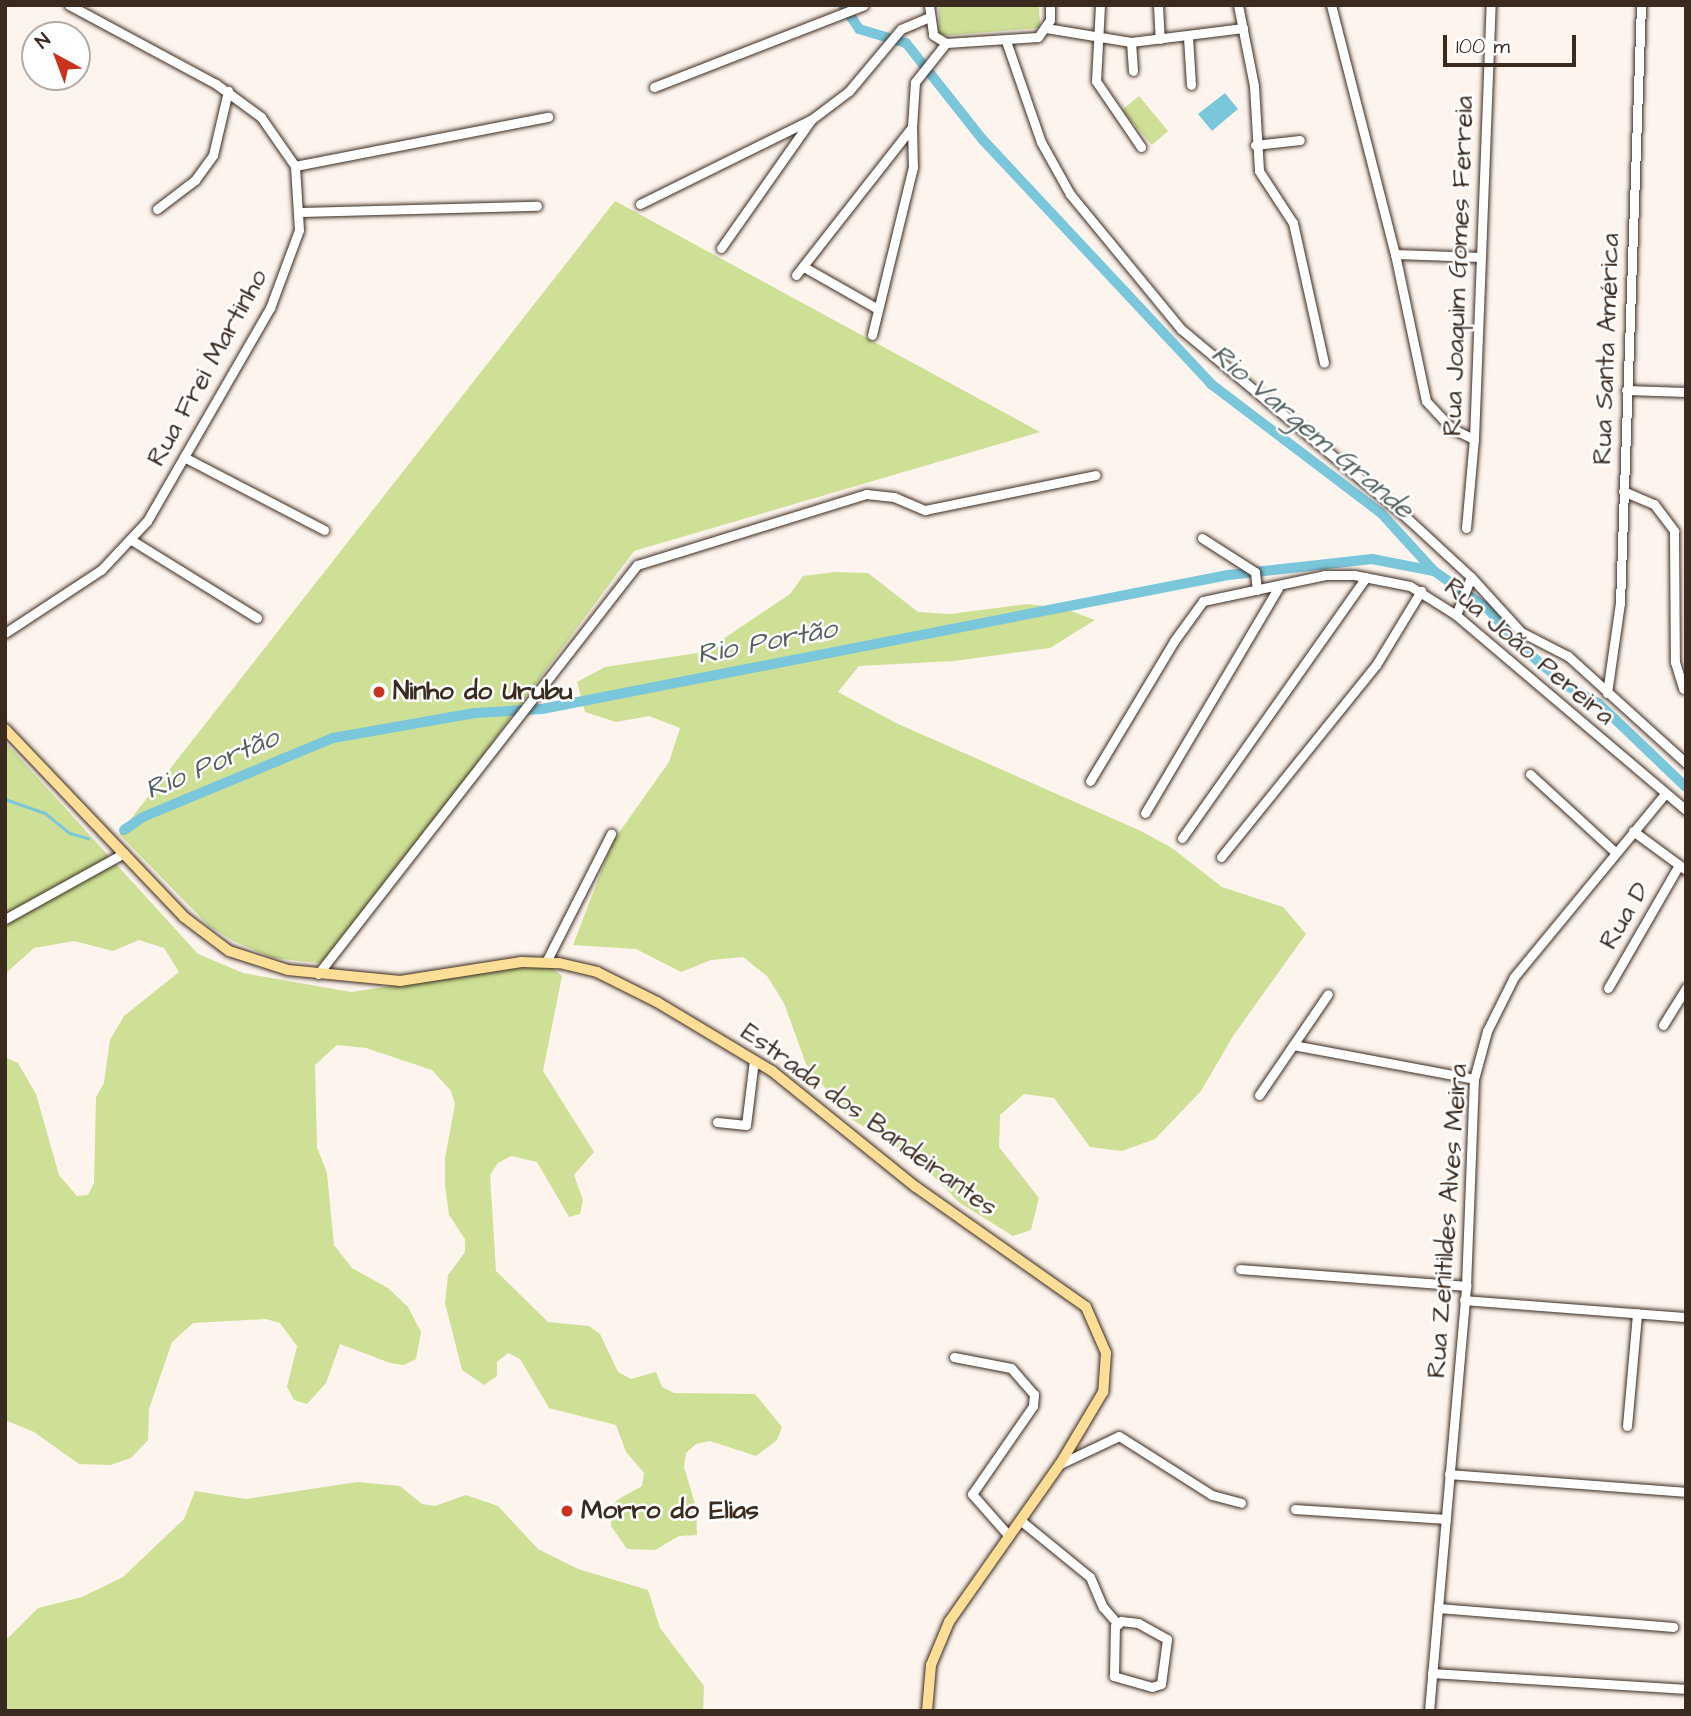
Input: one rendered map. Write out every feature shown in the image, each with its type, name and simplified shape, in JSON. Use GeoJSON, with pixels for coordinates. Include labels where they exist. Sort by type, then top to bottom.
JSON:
{"type":"FeatureCollection","features":[{"type":"Feature","properties":{"kind":"main road","name":"Estrada dos Bandeirantes"},"geometry":{"type":"LineString","coordinates":[[5,729],[184,917],[216,943],[261,964],[318,974],[412,981],[490,966],[546,962],[615,980],[754,1060],[793,1086],[916,1187],[1064,1289],[1091,1314],[1106,1353],[1107,1380],[1092,1417],[942,1636],[929,1675],[927,1711]]}},
{"type":"Feature","properties":{"kind":"street","name":"Rua Frei Martinho"},"geometry":{"type":"LineString","coordinates":[[5,633],[101,570],[132,541],[270,308],[294,249],[301,212],[295,166],[274,130],[228,91],[69,5]]}},
{"type":"Feature","properties":{"kind":"street"},"geometry":{"type":"LineString","coordinates":[[654,87],[864,5]]}},
{"type":"Feature","properties":{"kind":"street"},"geometry":{"type":"LineString","coordinates":[[929,5],[933,35],[946,43],[1038,37],[1046,28],[1050,5]]}},
{"type":"Feature","properties":{"kind":"street"},"geometry":{"type":"LineString","coordinates":[[1100,5],[1094,72],[1099,90],[1142,147]]}},
{"type":"Feature","properties":{"kind":"street"},"geometry":{"type":"LineString","coordinates":[[1158,5],[1160,39]]}},
{"type":"Feature","properties":{"kind":"street"},"geometry":{"type":"LineString","coordinates":[[1238,5],[1254,86],[1255,145],[1259,171],[1293,223],[1324,363]]}},
{"type":"Feature","properties":{"kind":"street"},"geometry":{"type":"LineString","coordinates":[[1331,5],[1395,254],[1426,401],[1451,428],[1474,439]]}},
{"type":"Feature","properties":{"kind":"street","name":"Rua Joaquim Gomes Ferreia"},"geometry":{"type":"LineString","coordinates":[[1466,527],[1474,439],[1490,5]]}},
{"type":"Feature","properties":{"kind":"street","name":"Rua Santa América"},"geometry":{"type":"LineString","coordinates":[[1608,693],[1620,603],[1641,5]]}},
{"type":"Feature","properties":{"kind":"street"},"geometry":{"type":"LineString","coordinates":[[640,204],[813,118],[849,91],[901,29],[929,17]]}},
{"type":"Feature","properties":{"kind":"street"},"geometry":{"type":"LineString","coordinates":[[1046,28],[1098,39],[1131,42],[1188,37],[1243,28]]}},
{"type":"Feature","properties":{"kind":"street"},"geometry":{"type":"LineString","coordinates":[[1188,37],[1191,85]]}},
{"type":"Feature","properties":{"kind":"street"},"geometry":{"type":"LineString","coordinates":[[1006,41],[1038,132],[1059,176],[1139,283],[1200,347],[1335,456],[1527,637],[1568,656],[1686,763]]}},
{"type":"Feature","properties":{"kind":"street"},"geometry":{"type":"LineString","coordinates":[[1131,42],[1133,71]]}},
{"type":"Feature","properties":{"kind":"street"},"geometry":{"type":"LineString","coordinates":[[872,335],[913,167],[912,127],[917,77],[946,43]]}},
{"type":"Feature","properties":{"kind":"street"},"geometry":{"type":"LineString","coordinates":[[157,209],[195,180],[214,155],[228,91]]}},
{"type":"Feature","properties":{"kind":"street"},"geometry":{"type":"LineString","coordinates":[[295,166],[548,117]]}},
{"type":"Feature","properties":{"kind":"street"},"geometry":{"type":"LineString","coordinates":[[722,248],[813,118]]}},
{"type":"Feature","properties":{"kind":"street"},"geometry":{"type":"LineString","coordinates":[[796,275],[912,127]]}},
{"type":"Feature","properties":{"kind":"street"},"geometry":{"type":"LineString","coordinates":[[1255,145],[1300,140]]}},
{"type":"Feature","properties":{"kind":"street"},"geometry":{"type":"LineString","coordinates":[[301,212],[537,206]]}},
{"type":"Feature","properties":{"kind":"street"},"geometry":{"type":"LineString","coordinates":[[1395,254],[1481,257]]}},
{"type":"Feature","properties":{"kind":"street"},"geometry":{"type":"LineString","coordinates":[[804,267],[878,309]]}},
{"type":"Feature","properties":{"kind":"street"},"geometry":{"type":"LineString","coordinates":[[1626,390],[1686,392]]}},
{"type":"Feature","properties":{"kind":"street"},"geometry":{"type":"LineString","coordinates":[[184,457],[324,530]]}},
{"type":"Feature","properties":{"kind":"street"},"geometry":{"type":"LineString","coordinates":[[318,974],[628,573],[662,554],[866,494],[894,497],[925,510],[1095,475]]}},
{"type":"Feature","properties":{"kind":"street"},"geometry":{"type":"LineString","coordinates":[[1623,491],[1654,504],[1674,531],[1675,662],[1683,688]]}},
{"type":"Feature","properties":{"kind":"street"},"geometry":{"type":"LineString","coordinates":[[1202,538],[1251,569],[1258,579],[1258,590]]}},
{"type":"Feature","properties":{"kind":"street"},"geometry":{"type":"LineString","coordinates":[[132,541],[257,618]]}},
{"type":"Feature","properties":{"kind":"street","name":"Rua João Pereira"},"geometry":{"type":"LineString","coordinates":[[1090,781],[1198,606],[1210,597],[1280,586],[1325,575],[1366,577],[1421,591],[1456,615],[1686,810]]}},
{"type":"Feature","properties":{"kind":"street"},"geometry":{"type":"LineString","coordinates":[[1182,838],[1366,577]]}},
{"type":"Feature","properties":{"kind":"street"},"geometry":{"type":"LineString","coordinates":[[1456,615],[1470,582]]}},
{"type":"Feature","properties":{"kind":"street"},"geometry":{"type":"LineString","coordinates":[[1145,813],[1280,586]]}},
{"type":"Feature","properties":{"kind":"street"},"geometry":{"type":"LineString","coordinates":[[1221,857],[1376,664],[1421,591]]}},
{"type":"Feature","properties":{"kind":"street"},"geometry":{"type":"LineString","coordinates":[[1530,774],[1615,852]]}},
{"type":"Feature","properties":{"kind":"street","name":"Rua Zenitildes Alves Meira"},"geometry":{"type":"LineString","coordinates":[[1429,1711],[1465,1286],[1474,1079],[1487,1031],[1514,977],[1665,794]]}},
{"type":"Feature","properties":{"kind":"street"},"geometry":{"type":"LineString","coordinates":[[1633,831],[1682,867]]}},
{"type":"Feature","properties":{"kind":"street"},"geometry":{"type":"LineString","coordinates":[[546,962],[611,834]]}},
{"type":"Feature","properties":{"kind":"street"},"geometry":{"type":"LineString","coordinates":[[5,919],[124,853]]}},
{"type":"Feature","properties":{"kind":"street","name":"Rua D"},"geometry":{"type":"LineString","coordinates":[[1608,988],[1682,867]]}},
{"type":"Feature","properties":{"kind":"street"},"geometry":{"type":"LineString","coordinates":[[1663,1025],[1686,988]]}},
{"type":"Feature","properties":{"kind":"street"},"geometry":{"type":"LineString","coordinates":[[1259,1095],[1328,994]]}},
{"type":"Feature","properties":{"kind":"street"},"geometry":{"type":"LineString","coordinates":[[1293,1045],[1474,1079]]}},
{"type":"Feature","properties":{"kind":"street"},"geometry":{"type":"LineString","coordinates":[[716,1122],[742,1127],[754,1060]]}},
{"type":"Feature","properties":{"kind":"street"},"geometry":{"type":"LineString","coordinates":[[1240,1269],[1465,1286]]}},
{"type":"Feature","properties":{"kind":"street"},"geometry":{"type":"LineString","coordinates":[[1464,1300],[1686,1317]]}},
{"type":"Feature","properties":{"kind":"street"},"geometry":{"type":"LineString","coordinates":[[1627,1426],[1637,1313]]}},
{"type":"Feature","properties":{"kind":"street"},"geometry":{"type":"LineString","coordinates":[[954,1357],[1011,1368],[1034,1394],[1033,1406],[972,1494],[1009,1536]]}},
{"type":"Feature","properties":{"kind":"street"},"geometry":{"type":"LineString","coordinates":[[1060,1464],[1119,1436],[1175,1467],[1213,1495],[1241,1503]]}},
{"type":"Feature","properties":{"kind":"street"},"geometry":{"type":"LineString","coordinates":[[1449,1474],[1686,1492]]}},
{"type":"Feature","properties":{"kind":"street"},"geometry":{"type":"LineString","coordinates":[[1295,1509],[1446,1519]]}},
{"type":"Feature","properties":{"kind":"street"},"geometry":{"type":"LineString","coordinates":[[1020,1520],[1098,1586],[1103,1607],[1118,1624],[1114,1676],[1152,1687],[1161,1684],[1168,1644],[1164,1636],[1130,1621],[1118,1624]]}},
{"type":"Feature","properties":{"kind":"street"},"geometry":{"type":"LineString","coordinates":[[1438,1608],[1673,1627]]}},
{"type":"Feature","properties":{"kind":"street"},"geometry":{"type":"LineString","coordinates":[[1433,1673],[1686,1689]]}},
{"type":"Feature","properties":{"kind":"green space"},"geometry":{"type":"Polygon","coordinates":[[[939,5],[1039,5],[1040,28],[939,36],[939,5]]]}},
{"type":"Feature","properties":{"kind":"green space"},"geometry":{"type":"Polygon","coordinates":[[[1139,96],[1168,131],[1152,145],[1122,110],[1139,96]]]}},
{"type":"Feature","properties":{"kind":"green space","name":"Ninho do Urubu"},"geometry":{"type":"Polygon","coordinates":[[[615,201],[1040,432],[634,551],[328,964],[273,958],[233,941],[208,925],[119,834],[615,201]]]}},
{"type":"Feature","properties":{"kind":"green space"},"geometry":{"type":"Polygon","coordinates":[[[835,572],[868,573],[918,612],[950,614],[1027,604],[1063,608],[1095,620],[1050,648],[954,661],[859,666],[838,692],[896,723],[1141,831],[1172,848],[1222,887],[1283,907],[1306,934],[1233,1036],[1201,1091],[1155,1139],[1122,1151],[1090,1147],[1054,1098],[1024,1094],[1000,1115],[999,1147],[1039,1198],[1031,1230],[1013,1236],[960,1203],[915,1158],[848,1117],[806,1064],[784,1003],[767,976],[743,957],[711,960],[681,972],[636,949],[573,945],[613,841],[669,762],[680,728],[649,716],[616,722],[585,712],[577,682],[605,667],[704,652],[790,594],[803,576],[835,572]]]}},
{"type":"Feature","properties":{"kind":"green space"},"geometry":{"type":"Polygon","coordinates":[[[5,742],[198,954],[243,973],[351,992],[529,966],[550,966],[562,976],[543,1071],[594,1152],[574,1175],[583,1200],[580,1214],[569,1217],[537,1162],[511,1156],[498,1163],[490,1175],[496,1271],[548,1322],[589,1326],[600,1334],[618,1372],[631,1379],[656,1372],[662,1387],[674,1393],[755,1394],[782,1427],[777,1440],[756,1456],[710,1441],[696,1444],[686,1453],[684,1467],[696,1507],[697,1535],[679,1536],[655,1550],[627,1549],[611,1526],[611,1512],[617,1500],[642,1486],[644,1473],[626,1452],[616,1425],[549,1408],[520,1359],[508,1353],[497,1362],[497,1376],[484,1385],[462,1370],[445,1303],[448,1275],[465,1252],[465,1239],[449,1215],[445,1185],[445,1158],[455,1104],[451,1091],[432,1070],[366,1048],[337,1045],[315,1065],[317,1147],[327,1173],[334,1245],[352,1268],[388,1288],[408,1307],[421,1332],[416,1359],[404,1365],[390,1363],[340,1344],[326,1383],[307,1404],[294,1400],[287,1387],[297,1346],[280,1323],[266,1319],[193,1323],[172,1342],[149,1409],[148,1440],[131,1458],[110,1465],[79,1464],[34,1432],[5,1420],[5,1057],[18,1063],[36,1094],[59,1175],[77,1196],[88,1195],[94,1183],[96,1097],[104,1083],[110,1040],[124,1016],[179,972],[164,948],[139,940],[113,951],[74,941],[34,948],[5,974],[5,742]]]}},
{"type":"Feature","properties":{"kind":"green space"},"geometry":{"type":"Polygon","coordinates":[[[357,1482],[400,1486],[422,1504],[435,1506],[466,1495],[498,1506],[538,1549],[578,1569],[648,1590],[660,1628],[704,1686],[703,1711],[5,1711],[5,1641],[38,1608],[82,1597],[123,1577],[184,1519],[195,1491],[246,1499],[357,1482]]]}},
{"type":"Feature","properties":{"kind":"water"},"geometry":{"type":"Polygon","coordinates":[[[1225,93],[1238,109],[1212,131],[1198,114],[1225,93]]]}},
{"type":"Feature","properties":{"kind":"waterway","name":"Rio Vargem Grande"},"geometry":{"type":"LineString","coordinates":[[843,5],[859,29],[906,43],[983,140],[1211,384],[1381,513],[1434,571],[1488,609],[1521,647],[1569,687],[1598,703],[1686,787]]}},
{"type":"Feature","properties":{"kind":"waterway","name":"Rio Portão"},"geometry":{"type":"LineString","coordinates":[[124,830],[143,817],[333,738],[475,713],[542,709],[1228,575],[1372,559],[1434,571]]}},
{"type":"Feature","properties":{"kind":"waterway","name":"Rio Portão"},"geometry":{"type":"LineString","coordinates":[[5,799],[45,813],[70,833],[88,838]]}},
{"type":"Feature","properties":{"kind":"place","name":"Ninho do Urubu"},"geometry":{"type":"Point","coordinates":[379,692]}},
{"type":"Feature","properties":{"kind":"place","name":"Morro do Elias"},"geometry":{"type":"Point","coordinates":[567,1511]}}]}
